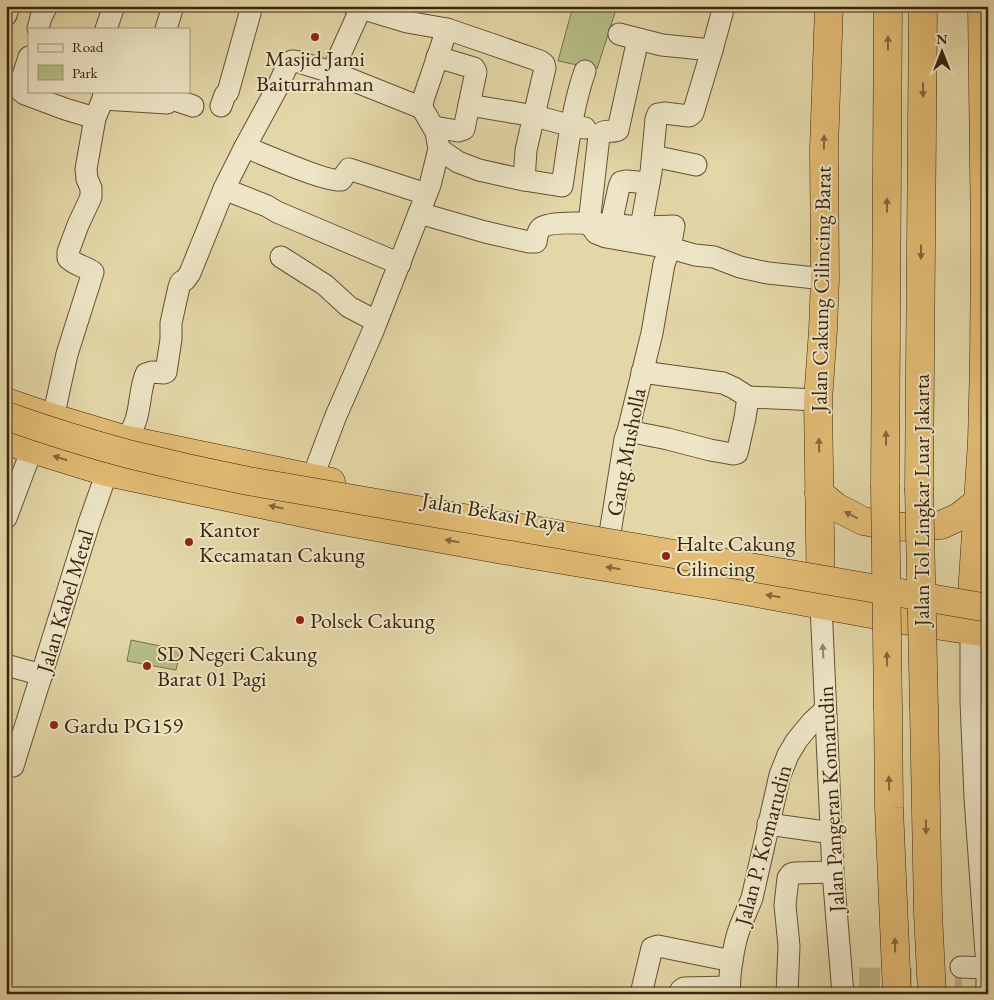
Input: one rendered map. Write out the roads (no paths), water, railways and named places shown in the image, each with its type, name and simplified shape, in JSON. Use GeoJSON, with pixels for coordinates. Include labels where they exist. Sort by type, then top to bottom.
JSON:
{"type":"FeatureCollection","features":[{"type":"Feature","properties":{"kind":"highway","name":"Jalan Tol Lingkar Luar Jakarta"},"geometry":{"type":"LineString","coordinates":[[888,6],[885,486],[889,808],[897,994]]}},
{"type":"Feature","properties":{"kind":"highway","name":"Jalan Tol Lingkar Luar Jakarta"},"geometry":{"type":"LineString","coordinates":[[923,6],[920,488],[928,913],[932,994]]}},
{"type":"Feature","properties":{"kind":"highway","name":"Jalan Cakung Cilincing Barat"},"geometry":{"type":"LineString","coordinates":[[821,605],[818,400],[826,278],[824,149],[825,7]]}},
{"type":"Feature","properties":{"kind":"highway"},"geometry":{"type":"LineString","coordinates":[[980,632],[983,600],[978,502],[984,359],[984,8]]}},
{"type":"Feature","properties":{"kind":"highway","name":"Jalan Bekasi Raya"},"geometry":{"type":"LineString","coordinates":[[6,402],[123,439],[312,479],[983,600]]}},
{"type":"Feature","properties":{"kind":"highway"},"geometry":{"type":"LineString","coordinates":[[6,416],[126,454],[248,481],[983,600]]}},
{"type":"Feature","properties":{"kind":"highway","name":"Jalan Bekasi Raya"},"geometry":{"type":"LineString","coordinates":[[6,441],[107,472],[332,519],[980,632]]}},
{"type":"Feature","properties":{"kind":"highway"},"geometry":{"type":"LineString","coordinates":[[819,493],[836,507],[863,521],[897,527],[940,526],[959,517],[978,502]]}},
{"type":"Feature","properties":{"kind":"street"},"geometry":{"type":"LineString","coordinates":[[6,15],[9,6]]}},
{"type":"Feature","properties":{"kind":"street"},"geometry":{"type":"LineString","coordinates":[[38,28],[41,17],[47,6]]}},
{"type":"Feature","properties":{"kind":"street"},"geometry":{"type":"LineString","coordinates":[[166,28],[173,6]]}},
{"type":"Feature","properties":{"kind":"street"},"geometry":{"type":"LineString","coordinates":[[221,106],[224,96],[228,92],[252,6]]}},
{"type":"Feature","properties":{"kind":"street"},"geometry":{"type":"LineString","coordinates":[[245,147],[336,181],[341,180],[349,169],[485,232],[529,242],[536,242],[541,228],[546,225],[560,223],[611,224],[641,227],[650,183],[656,119],[658,114],[689,116],[693,113],[724,6]]}},
{"type":"Feature","properties":{"kind":"street"},"geometry":{"type":"LineString","coordinates":[[106,28],[112,7]]}},
{"type":"Feature","properties":{"kind":"street"},"geometry":{"type":"LineString","coordinates":[[332,72],[363,8],[408,22],[447,29],[540,61],[544,64],[545,68],[526,150],[524,180]]}},
{"type":"Feature","properties":{"kind":"street"},"geometry":{"type":"LineString","coordinates":[[422,108],[447,29]]}},
{"type":"Feature","properties":{"kind":"street"},"geometry":{"type":"LineString","coordinates":[[469,105],[535,116],[572,126],[614,132],[618,130],[629,36],[662,45],[712,50]]}},
{"type":"Feature","properties":{"kind":"street"},"geometry":{"type":"LineString","coordinates":[[434,127],[458,131],[464,129],[476,72],[474,68],[437,57]]}},
{"type":"Feature","properties":{"kind":"street"},"geometry":{"type":"LineString","coordinates":[[28,59],[12,85],[25,94],[65,109],[100,103],[167,103],[173,95],[193,106]]}},
{"type":"Feature","properties":{"kind":"street"},"geometry":{"type":"LineString","coordinates":[[312,479],[335,418],[400,264],[430,185],[439,149],[434,127],[422,108],[332,72],[292,61],[288,64],[224,189],[259,202],[277,212],[400,264]]}},
{"type":"Feature","properties":{"kind":"street"},"geometry":{"type":"LineString","coordinates":[[439,149],[458,162],[479,170],[562,186],[578,90],[585,71]]}},
{"type":"Feature","properties":{"kind":"street"},"geometry":{"type":"LineString","coordinates":[[53,418],[67,354],[93,272],[73,263],[68,258],[68,252],[91,197],[91,188],[87,179],[86,169],[100,103]]}},
{"type":"Feature","properties":{"kind":"street"},"geometry":{"type":"LineString","coordinates":[[605,130],[599,136],[589,223],[600,236],[714,257],[740,268],[768,273],[826,278]]}},
{"type":"Feature","properties":{"kind":"street"},"geometry":{"type":"LineString","coordinates":[[652,156],[696,164]]}},
{"type":"Feature","properties":{"kind":"street"},"geometry":{"type":"LineString","coordinates":[[611,224],[619,187],[622,182],[650,183]]}},
{"type":"Feature","properties":{"kind":"street","name":"Jalan Kabel Metal"},"geometry":{"type":"LineString","coordinates":[[13,766],[74,569],[107,472],[123,439],[135,424],[146,374],[152,372],[164,374],[166,372],[171,339],[171,323],[179,288],[181,282],[186,280],[190,273],[224,189]]}},
{"type":"Feature","properties":{"kind":"street","name":"Gang Musholla"},"geometry":{"type":"LineString","coordinates":[[610,533],[625,439],[652,333],[664,264],[670,248],[674,226],[641,227]]}},
{"type":"Feature","properties":{"kind":"street"},"geometry":{"type":"LineString","coordinates":[[281,258],[325,285],[349,307],[376,321]]}},
{"type":"Feature","properties":{"kind":"street","name":"Gang Musholla"},"geometry":{"type":"LineString","coordinates":[[642,372],[724,384],[748,397],[818,400]]}},
{"type":"Feature","properties":{"kind":"street"},"geometry":{"type":"LineString","coordinates":[[628,432],[734,454],[738,449],[748,397]]}},
{"type":"Feature","properties":{"kind":"street"},"geometry":{"type":"LineString","coordinates":[[6,518],[32,450]]}},
{"type":"Feature","properties":{"kind":"street","name":"Jalan Pangeran Komarudin"},"geometry":{"type":"LineString","coordinates":[[821,605],[833,872],[849,977]]}},
{"type":"Feature","properties":{"kind":"street"},"geometry":{"type":"LineString","coordinates":[[962,973],[987,980],[979,704],[980,632]]}},
{"type":"Feature","properties":{"kind":"street"},"geometry":{"type":"LineString","coordinates":[[6,665],[42,675]]}},
{"type":"Feature","properties":{"kind":"street","name":"Jalan P. Komarudin"},"geometry":{"type":"LineString","coordinates":[[729,990],[732,961],[739,929],[752,898],[780,775],[788,755],[797,740],[825,710]]}},
{"type":"Feature","properties":{"kind":"street"},"geometry":{"type":"LineString","coordinates":[[768,824],[832,833]]}},
{"type":"Feature","properties":{"kind":"street"},"geometry":{"type":"LineString","coordinates":[[787,994],[789,946],[785,905],[788,878],[791,874],[833,872]]}},
{"type":"Feature","properties":{"kind":"street"},"geometry":{"type":"LineString","coordinates":[[752,898],[785,905]]}},
{"type":"Feature","properties":{"kind":"street"},"geometry":{"type":"LineString","coordinates":[[641,994],[652,948],[655,946],[732,961]]}},
{"type":"Feature","properties":{"kind":"street"},"geometry":{"type":"LineString","coordinates":[[679,994],[680,990],[684,988],[729,990]]}},
{"type":"Feature","properties":{"kind":"tunnel"},"geometry":{"type":"LineString","coordinates":[[859,978],[962,979]]}},
{"type":"Feature","properties":{"kind":"place","name":"Masjid Jami Baiturrahman"},"geometry":{"type":"Point","coordinates":[315,37]}},
{"type":"Feature","properties":{"kind":"place","name":"Kantor Kecamatan Cakung"},"geometry":{"type":"Point","coordinates":[189,542]}},
{"type":"Feature","properties":{"kind":"place","name":"Halte Cakung Cilincing"},"geometry":{"type":"Point","coordinates":[666,556]}},
{"type":"Feature","properties":{"kind":"place","name":"Polsek Cakung"},"geometry":{"type":"Point","coordinates":[300,620]}},
{"type":"Feature","properties":{"kind":"place","name":"SD Negeri Cakung Barat 01 Pagi"},"geometry":{"type":"Point","coordinates":[147,666]}},
{"type":"Feature","properties":{"kind":"place","name":"Gardu PG159"},"geometry":{"type":"Point","coordinates":[54,725]}}]}
